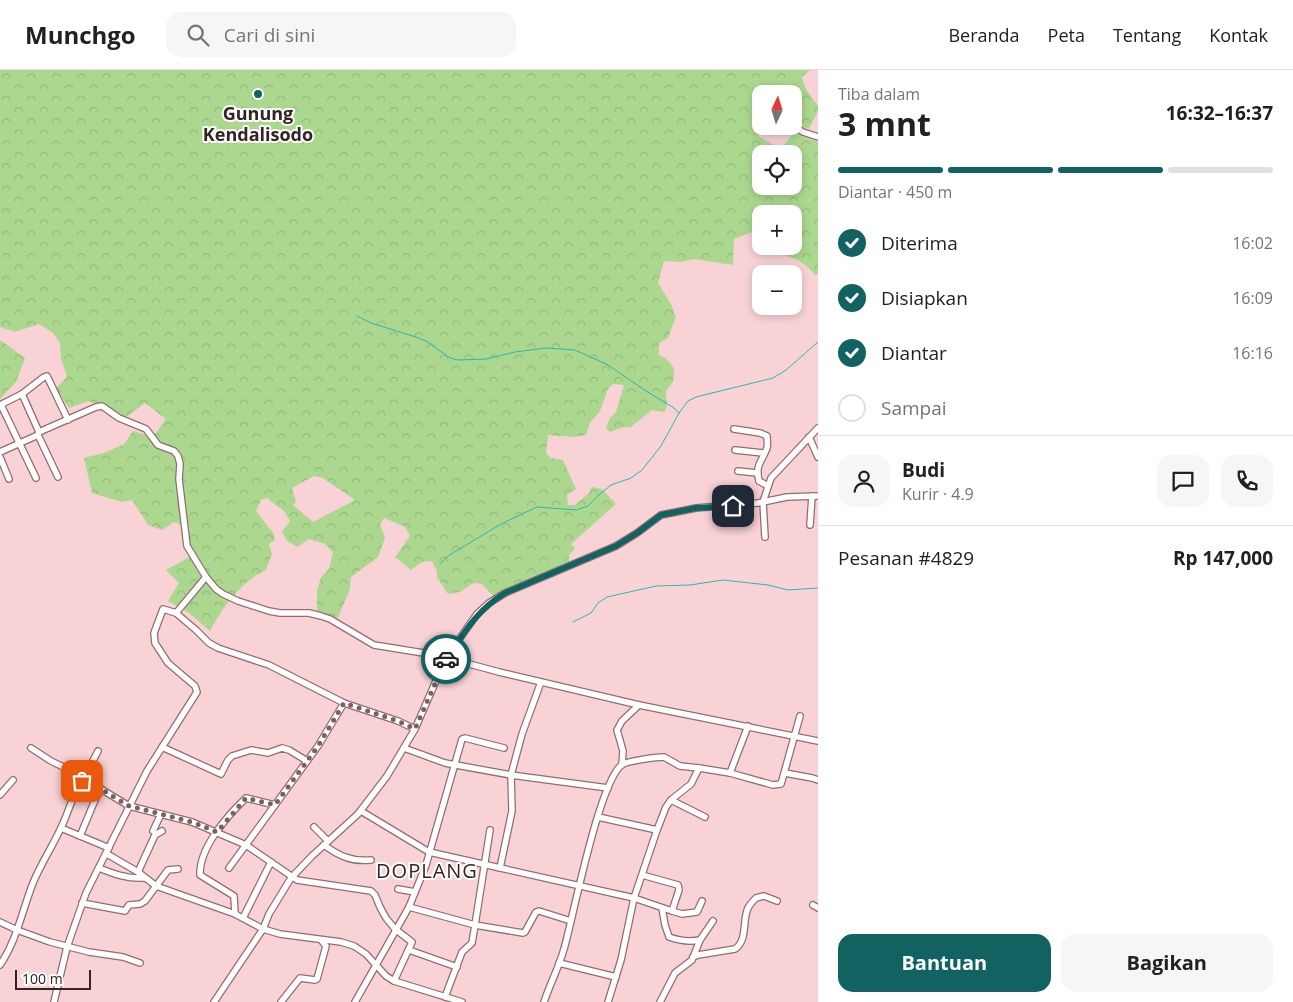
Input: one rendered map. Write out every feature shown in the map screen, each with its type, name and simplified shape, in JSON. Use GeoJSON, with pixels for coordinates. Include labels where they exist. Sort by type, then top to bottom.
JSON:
{"type":"FeatureCollection","features":[{"type":"Feature","properties":{"kind":"street"},"geometry":{"type":"LineString","coordinates":[[802,131],[818,137]]}},
{"type":"Feature","properties":{"kind":"street"},"geometry":{"type":"LineString","coordinates":[[36,478],[1,405],[22,394],[47,376],[68,420]]}},
{"type":"Feature","properties":{"kind":"street"},"geometry":{"type":"LineString","coordinates":[[22,394],[58,477]]}},
{"type":"Feature","properties":{"kind":"street"},"geometry":{"type":"LineString","coordinates":[[0,452],[96,407],[102,406],[111,414],[146,429],[158,445],[174,451],[178,456],[186,541],[206,577],[216,589],[238,601],[280,613],[309,613],[321,616],[330,619],[374,645],[426,653],[639,705],[818,740]]}},
{"type":"Feature","properties":{"kind":"street"},"geometry":{"type":"LineString","coordinates":[[765,537],[763,502],[768,486],[777,471],[818,428]]}},
{"type":"Feature","properties":{"kind":"street"},"geometry":{"type":"LineString","coordinates":[[734,429],[766,434],[767,447],[763,453],[757,473],[759,481],[768,486]]}},
{"type":"Feature","properties":{"kind":"street"},"geometry":{"type":"LineString","coordinates":[[809,438],[818,458]]}},
{"type":"Feature","properties":{"kind":"street"},"geometry":{"type":"LineString","coordinates":[[734,450],[763,453]]}},
{"type":"Feature","properties":{"kind":"street"},"geometry":{"type":"LineString","coordinates":[[0,457],[10,478]]}},
{"type":"Feature","properties":{"kind":"street"},"geometry":{"type":"LineString","coordinates":[[738,471],[757,473]]}},
{"type":"Feature","properties":{"kind":"street"},"geometry":{"type":"LineString","coordinates":[[214,1002],[263,930],[269,914],[291,878],[361,811],[388,776],[415,729],[446,658],[477,614],[489,603],[505,593],[616,546],[661,515],[696,508],[733,506],[787,497],[815,496],[810,525]]}},
{"type":"Feature","properties":{"kind":"street"},"geometry":{"type":"LineString","coordinates":[[176,613],[206,577]]}},
{"type":"Feature","properties":{"kind":"street"},"geometry":{"type":"LineString","coordinates":[[54,1002],[67,947],[82,903],[129,806],[162,747],[198,692],[195,686],[168,663],[157,648],[154,633],[163,609],[176,613],[209,643],[218,648],[269,665],[344,703],[398,721],[415,729]]}},
{"type":"Feature","properties":{"kind":"street"},"geometry":{"type":"LineString","coordinates":[[500,868],[512,811],[511,775],[522,734],[541,682]]}},
{"type":"Feature","properties":{"kind":"street"},"geometry":{"type":"LineString","coordinates":[[229,868],[307,761],[344,703]]}},
{"type":"Feature","properties":{"kind":"street"},"geometry":{"type":"LineString","coordinates":[[544,1002],[564,950],[578,886],[598,817],[608,788],[615,773],[622,764],[623,751],[617,730],[622,721],[639,705]]}},
{"type":"Feature","properties":{"kind":"street"},"geometry":{"type":"LineString","coordinates":[[622,764],[664,756],[680,766],[730,774],[778,786],[781,784],[785,773],[800,716]]}},
{"type":"Feature","properties":{"kind":"street"},"geometry":{"type":"LineString","coordinates":[[730,774],[748,726]]}},
{"type":"Feature","properties":{"kind":"street"},"geometry":{"type":"LineString","coordinates":[[355,1002],[409,907],[426,865],[463,738],[504,748]]}},
{"type":"Feature","properties":{"kind":"street"},"geometry":{"type":"LineString","coordinates":[[162,747],[221,774],[232,756],[251,750],[268,753],[282,748],[307,761]]}},
{"type":"Feature","properties":{"kind":"street"},"geometry":{"type":"LineString","coordinates":[[31,748],[129,806],[192,822],[245,844],[291,878],[371,892],[375,895],[380,908],[396,929],[412,941],[394,981]]}},
{"type":"Feature","properties":{"kind":"street"},"geometry":{"type":"LineString","coordinates":[[404,748],[434,760],[454,765],[608,788]]}},
{"type":"Feature","properties":{"kind":"street"},"geometry":{"type":"LineString","coordinates":[[0,965],[17,930],[32,885],[43,860],[61,828],[77,789],[98,751]]}},
{"type":"Feature","properties":{"kind":"street"},"geometry":{"type":"LineString","coordinates":[[608,1002],[621,960],[634,898],[657,830],[666,807],[671,800],[689,786],[699,768]]}},
{"type":"Feature","properties":{"kind":"street"},"geometry":{"type":"LineString","coordinates":[[785,773],[818,780]]}},
{"type":"Feature","properties":{"kind":"street"},"geometry":{"type":"LineString","coordinates":[[0,795],[13,780]]}},
{"type":"Feature","properties":{"kind":"street"},"geometry":{"type":"LineString","coordinates":[[80,836],[100,788]]}},
{"type":"Feature","properties":{"kind":"street"},"geometry":{"type":"LineString","coordinates":[[235,914],[234,896],[199,874],[204,853],[217,832],[246,798],[275,805]]}},
{"type":"Feature","properties":{"kind":"street"},"geometry":{"type":"LineString","coordinates":[[671,800],[705,817]]}},
{"type":"Feature","properties":{"kind":"street"},"geometry":{"type":"LineString","coordinates":[[361,811],[429,852],[634,898],[672,912],[696,912],[702,901]]}},
{"type":"Feature","properties":{"kind":"street"},"geometry":{"type":"LineString","coordinates":[[138,872],[156,835],[162,832],[153,829],[161,814]]}},
{"type":"Feature","properties":{"kind":"street"},"geometry":{"type":"LineString","coordinates":[[598,817],[657,830]]}},
{"type":"Feature","properties":{"kind":"street"},"geometry":{"type":"LineString","coordinates":[[314,827],[326,843],[340,856],[358,860],[371,860]]}},
{"type":"Feature","properties":{"kind":"street"},"geometry":{"type":"LineString","coordinates":[[61,828],[108,851],[156,886],[235,914],[263,930],[341,942],[354,946],[366,954],[386,976],[394,981],[431,997],[462,1002]]}},
{"type":"Feature","properties":{"kind":"street"},"geometry":{"type":"LineString","coordinates":[[445,998],[463,951],[472,943],[490,830]]}},
{"type":"Feature","properties":{"kind":"street"},"geometry":{"type":"LineString","coordinates":[[243,918],[271,862]]}},
{"type":"Feature","properties":{"kind":"street"},"geometry":{"type":"LineString","coordinates":[[99,868],[121,876],[144,878]]}},
{"type":"Feature","properties":{"kind":"street"},"geometry":{"type":"LineString","coordinates":[[82,903],[125,911],[129,905],[140,904],[145,901],[168,870],[178,869]]}},
{"type":"Feature","properties":{"kind":"street"},"geometry":{"type":"LineString","coordinates":[[642,875],[678,885],[679,890],[672,912]]}},
{"type":"Feature","properties":{"kind":"street"},"geometry":{"type":"LineString","coordinates":[[398,889],[415,892]]}},
{"type":"Feature","properties":{"kind":"street"},"geometry":{"type":"LineString","coordinates":[[693,957],[735,949],[740,946],[743,939],[744,921],[748,907],[756,898],[764,896],[777,901]]}},
{"type":"Feature","properties":{"kind":"street"},"geometry":{"type":"LineString","coordinates":[[409,907],[475,925],[523,933],[536,912],[539,911],[571,921]]}},
{"type":"Feature","properties":{"kind":"street"},"geometry":{"type":"LineString","coordinates":[[662,908],[669,937],[690,942],[700,940]]}},
{"type":"Feature","properties":{"kind":"street"},"geometry":{"type":"LineString","coordinates":[[660,1002],[675,973],[688,964],[693,957],[700,940],[712,921]]}},
{"type":"Feature","properties":{"kind":"street"},"geometry":{"type":"LineString","coordinates":[[0,922],[17,930],[67,947],[123,957],[140,963]]}},
{"type":"Feature","properties":{"kind":"street"},"geometry":{"type":"LineString","coordinates":[[282,1002],[300,978],[317,979],[326,946],[321,940]]}},
{"type":"Feature","properties":{"kind":"street"},"geometry":{"type":"LineString","coordinates":[[409,950],[457,967]]}},
{"type":"Feature","properties":{"kind":"street"},"geometry":{"type":"LineString","coordinates":[[559,962],[616,977]]}},
{"type":"Feature","properties":{"kind":"green space"},"geometry":{"type":"Polygon","coordinates":[[[0,70],[810,70],[802,77],[805,88],[818,106],[818,111],[809,129],[802,126],[802,85],[752,85],[752,135],[759,135],[774,145],[752,145],[752,195],[802,195],[802,145],[784,145],[792,135],[799,135],[818,142],[818,274],[815,275],[801,262],[785,255],[802,255],[802,205],[752,205],[752,232],[734,239],[733,265],[694,259],[681,262],[664,261],[658,283],[671,304],[676,317],[668,338],[659,343],[659,355],[667,360],[674,369],[674,378],[666,393],[666,409],[664,412],[652,410],[631,427],[624,427],[610,432],[606,428],[610,418],[616,412],[624,385],[613,384],[608,389],[600,411],[590,423],[586,435],[574,437],[548,435],[546,453],[551,458],[563,460],[576,489],[567,495],[568,505],[575,505],[589,493],[592,487],[602,489],[616,504],[571,544],[575,549],[569,555],[569,563],[529,586],[493,596],[482,584],[473,583],[460,592],[448,594],[437,577],[437,571],[432,561],[422,562],[411,570],[395,557],[410,536],[405,527],[384,518],[380,525],[385,538],[378,557],[351,577],[350,589],[338,618],[317,611],[317,591],[321,577],[329,569],[333,552],[325,544],[309,539],[298,547],[287,541],[282,532],[290,521],[284,511],[267,498],[261,500],[256,511],[274,534],[275,540],[269,544],[272,554],[266,570],[240,588],[210,631],[189,613],[168,601],[179,583],[166,570],[195,554],[183,543],[190,528],[174,522],[162,530],[148,525],[132,500],[122,502],[92,493],[84,458],[107,452],[124,444],[133,431],[146,435],[156,433],[166,419],[145,403],[125,418],[89,401],[69,408],[56,388],[67,377],[61,358],[60,343],[53,333],[39,324],[15,332],[0,327],[0,70]],[[314,476],[292,488],[296,502],[293,505],[313,522],[355,500],[323,478],[314,476]]]}},
{"type":"Feature","properties":{"kind":"green space"},"geometry":{"type":"Polygon","coordinates":[[[0,340],[25,358],[16,382],[0,399],[0,340]]]}},
{"type":"Feature","properties":{"kind":"waterway"},"geometry":{"type":"LineString","coordinates":[[357,316],[371,323],[426,341],[450,358],[458,360],[486,359],[515,352],[546,348],[575,350],[608,365],[679,413]]}},
{"type":"Feature","properties":{"kind":"waterway"},"geometry":{"type":"LineString","coordinates":[[440,564],[448,556],[501,524],[537,507],[576,510],[588,506],[611,485],[631,478],[642,470],[661,446],[679,413],[688,401],[696,397],[773,378],[786,370],[818,342]]}},
{"type":"Feature","properties":{"kind":"waterway"},"geometry":{"type":"LineString","coordinates":[[573,622],[591,613],[598,603],[607,597],[656,586],[690,585],[723,580],[768,585],[788,590],[818,588]]}},
{"type":"Feature","properties":{"kind":"way so far"},"geometry":{"type":"LineString","coordinates":[[82,781],[86,780],[129,806],[192,822],[217,832],[246,798],[275,805],[318,746],[344,703],[398,721],[415,729],[446,659]]}},
{"type":"Feature","properties":{"kind":"place","name":"Gunung Kendalisodo"},"geometry":{"type":"Point","coordinates":[258,94]}},
{"type":"Feature","properties":{"kind":"district","name":"DOPLANG"},"geometry":{"type":"Point","coordinates":[427,870]}},
{"type":"Feature","properties":{"kind":"route"},"geometry":{"type":"LineString","coordinates":[[446,659],[477,614],[489,603],[505,593],[616,546],[661,515],[696,508],[733,506]]}}]}
